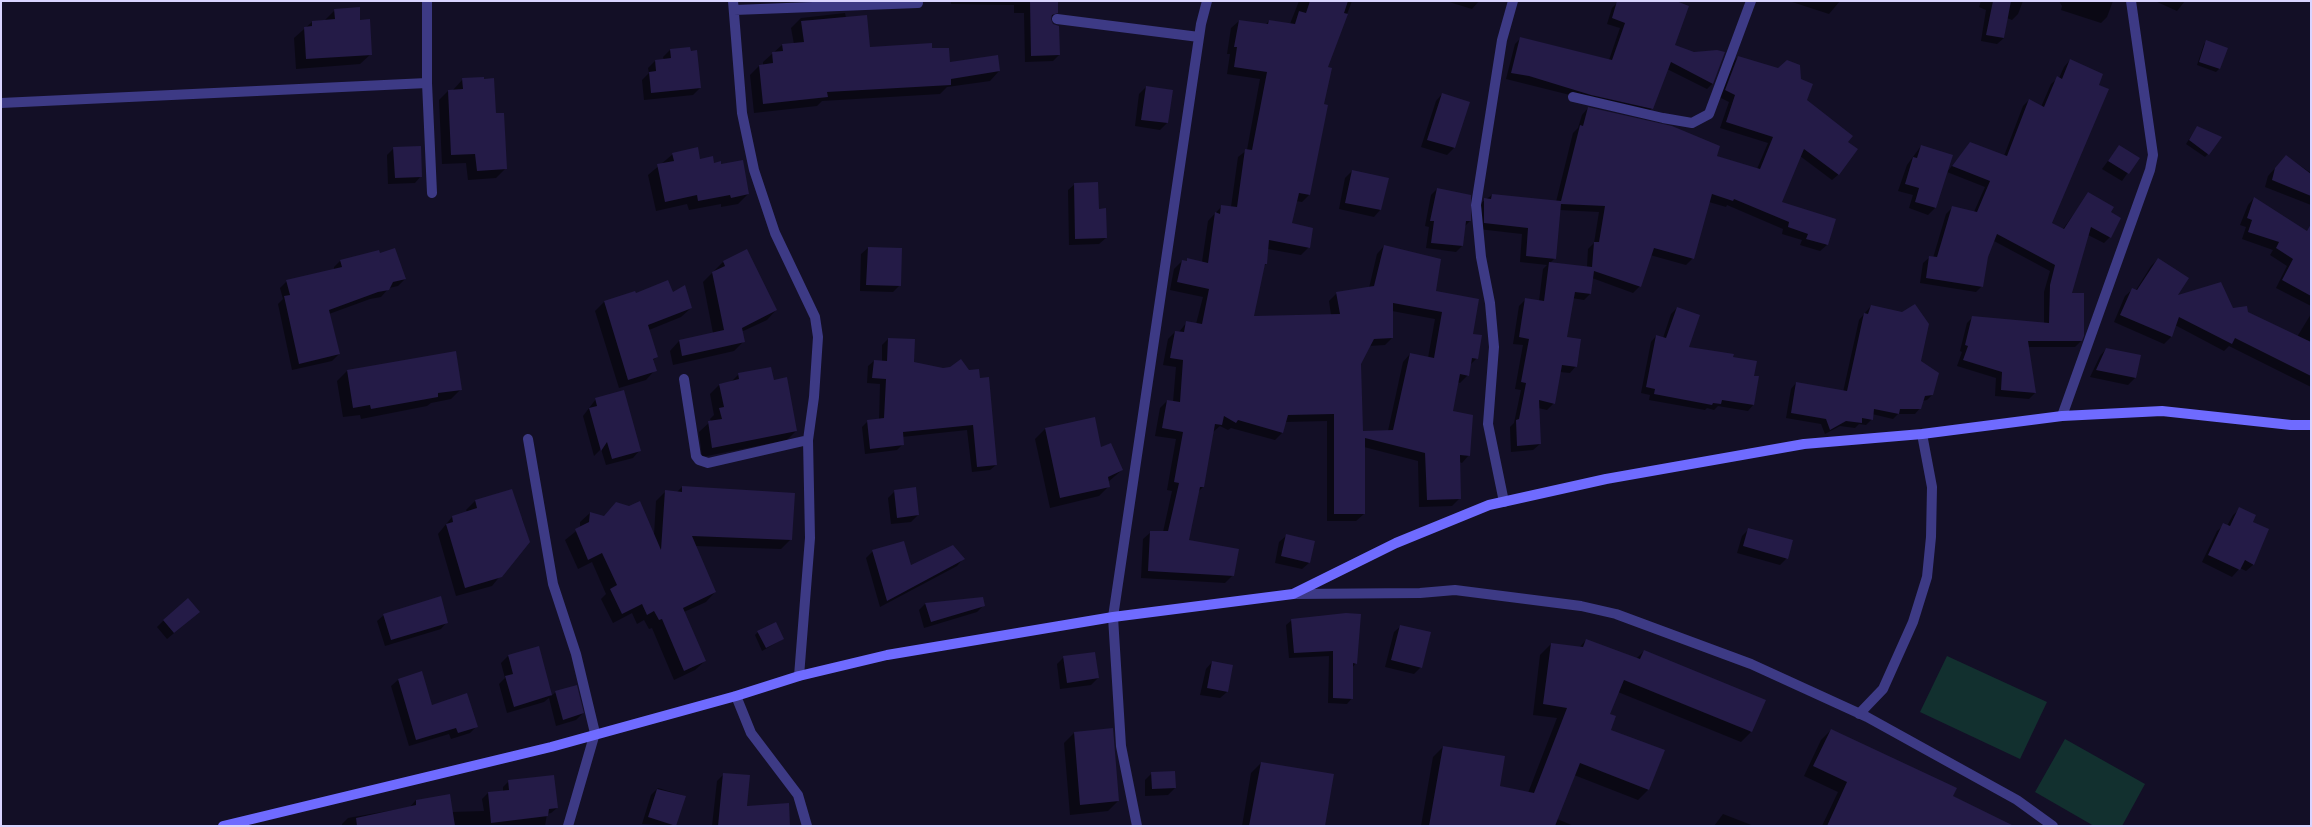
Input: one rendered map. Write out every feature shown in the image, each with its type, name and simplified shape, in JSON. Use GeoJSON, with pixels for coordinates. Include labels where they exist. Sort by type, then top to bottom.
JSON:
{"type":"FeatureCollection","features":[{"type":"Feature","properties":{"kind":"street"},"geometry":{"type":"LineString","coordinates":[[427,1],[427,83],[432,193]]}},
{"type":"Feature","properties":{"kind":"street"},"geometry":{"type":"LineString","coordinates":[[1137,826],[1121,746],[1113,617],[1200,37],[1207,1]]}},
{"type":"Feature","properties":{"kind":"street"},"geometry":{"type":"LineString","coordinates":[[1504,502],[1488,424],[1494,347],[1490,304],[1481,257],[1476,204],[1502,40],[1513,1]]}},
{"type":"Feature","properties":{"kind":"street"},"geometry":{"type":"LineString","coordinates":[[1573,97],[1692,123],[1709,114],[1750,1]]}},
{"type":"Feature","properties":{"kind":"street"},"geometry":{"type":"LineString","coordinates":[[2062,416],[2150,170],[2153,155],[2131,1]]}},
{"type":"Feature","properties":{"kind":"street"},"geometry":{"type":"LineString","coordinates":[[799,676],[810,538],[808,440],[818,359],[818,337],[815,317],[775,233],[754,170],[742,113],[734,6],[918,3]]}},
{"type":"Feature","properties":{"kind":"street"},"geometry":{"type":"LineString","coordinates":[[1057,19],[1200,37]]}},
{"type":"Feature","properties":{"kind":"street"},"geometry":{"type":"LineString","coordinates":[[1,103],[427,83]]}},
{"type":"Feature","properties":{"kind":"street"},"geometry":{"type":"LineString","coordinates":[[684,380],[696,456],[698,460],[708,463],[808,440]]}},
{"type":"Feature","properties":{"kind":"street"},"geometry":{"type":"LineString","coordinates":[[1293,594],[1396,543],[1489,505],[1606,479],[1765,450],[1804,444],[1922,434],[2062,416],[2162,411],[2291,425],[2311,425]]}},
{"type":"Feature","properties":{"kind":"street"},"geometry":{"type":"LineString","coordinates":[[1859,714],[1883,689],[1913,622],[1927,577],[1931,537],[1932,487],[1922,434]]}},
{"type":"Feature","properties":{"kind":"street"},"geometry":{"type":"LineString","coordinates":[[528,439],[553,584],[576,654],[595,733],[568,826]]}},
{"type":"Feature","properties":{"kind":"street"},"geometry":{"type":"LineString","coordinates":[[223,826],[236,825],[551,746],[736,696],[799,676],[887,655],[1113,617],[1293,594],[1420,593],[1455,590],[1581,606],[1616,614],[1751,664],[1859,714],[2017,800],[2053,826]]}},
{"type":"Feature","properties":{"kind":"street"},"geometry":{"type":"LineString","coordinates":[[736,696],[751,733],[798,795],[807,826]]}},
{"type":"Feature","properties":{"kind":"green space"},"geometry":{"type":"Polygon","coordinates":[[[1947,656],[2047,702],[2020,759],[1920,712],[1947,656]]]}},
{"type":"Feature","properties":{"kind":"green space"},"geometry":{"type":"Polygon","coordinates":[[[2065,739],[2145,784],[2122,826],[2094,826],[2035,792],[2065,739]]]}},
{"type":"Feature","properties":{"kind":"building"},"geometry":{"type":"Polygon","coordinates":[[[1030,1],[1058,1],[1058,13],[1052,15],[1051,19],[1053,24],[1059,26],[1060,55],[1031,56],[1030,1]]]}},
{"type":"Feature","properties":{"kind":"building"},"geometry":{"type":"Polygon","coordinates":[[[1310,1],[1348,1],[1344,13],[1348,14],[1328,67],[1332,68],[1324,104],[1328,105],[1310,195],[1299,193],[1292,223],[1313,228],[1310,248],[1269,240],[1267,264],[1265,264],[1254,316],[1340,314],[1336,292],[1374,286],[1384,245],[1441,259],[1436,291],[1479,299],[1473,334],[1482,335],[1478,359],[1472,358],[1469,376],[1460,374],[1453,411],[1473,415],[1470,456],[1460,455],[1461,499],[1427,500],[1425,453],[1365,438],[1365,514],[1334,514],[1334,414],[1288,415],[1283,433],[1238,420],[1236,423],[1224,416],[1222,425],[1215,424],[1204,487],[1200,487],[1189,540],[1239,549],[1234,576],[1148,571],[1150,531],[1168,531],[1179,483],[1174,482],[1183,432],[1162,428],[1167,400],[1180,402],[1183,360],[1170,358],[1175,331],[1184,332],[1186,321],[1202,324],[1209,289],[1177,282],[1182,260],[1187,261],[1187,258],[1208,263],[1215,212],[1220,214],[1221,205],[1237,207],[1245,149],[1252,150],[1267,72],[1234,67],[1237,47],[1234,47],[1239,20],[1268,24],[1269,20],[1295,24],[1299,11],[1306,13],[1310,1]],[[1393,303],[1393,338],[1374,339],[1361,364],[1363,431],[1393,430],[1410,353],[1434,358],[1442,312],[1393,303]]]}},
{"type":"Feature","properties":{"kind":"building"},"geometry":{"type":"Polygon","coordinates":[[[1617,1],[1676,1],[1689,6],[1675,45],[1694,52],[1717,50],[1725,52],[1713,84],[1671,62],[1653,109],[1591,95],[1529,76],[1511,73],[1520,37],[1612,60],[1625,23],[1612,18],[1617,1]]]}},
{"type":"Feature","properties":{"kind":"building"},"geometry":{"type":"Polygon","coordinates":[[[1993,1],[2011,1],[2004,38],[1986,35],[1993,1]]]}},
{"type":"Feature","properties":{"kind":"building"},"geometry":{"type":"Polygon","coordinates":[[[360,7],[360,20],[370,19],[372,55],[306,59],[304,27],[312,26],[312,21],[335,19],[334,9],[360,7]]]}},
{"type":"Feature","properties":{"kind":"building"},"geometry":{"type":"Polygon","coordinates":[[[867,15],[870,47],[932,43],[932,48],[949,48],[950,62],[998,55],[1000,71],[951,79],[951,85],[827,92],[828,97],[763,104],[759,65],[773,63],[772,52],[783,51],[782,44],[804,42],[801,21],[867,15]]]}},
{"type":"Feature","properties":{"kind":"building"},"geometry":{"type":"Polygon","coordinates":[[[2206,40],[2228,48],[2220,69],[2199,62],[2206,40]]]}},
{"type":"Feature","properties":{"kind":"building"},"geometry":{"type":"Polygon","coordinates":[[[690,47],[691,51],[697,50],[701,88],[651,93],[649,72],[656,71],[655,60],[671,58],[670,49],[690,47]]]}},
{"type":"Feature","properties":{"kind":"building"},"geometry":{"type":"Polygon","coordinates":[[[1738,56],[1778,68],[1787,60],[1800,65],[1801,79],[1813,84],[1807,100],[1853,136],[1848,142],[1858,149],[1839,175],[1804,149],[1782,202],[1836,219],[1828,245],[1806,239],[1808,234],[1788,227],[1789,222],[1734,199],[1733,201],[1712,194],[1694,259],[1654,248],[1641,287],[1594,271],[1591,294],[1575,292],[1567,337],[1581,339],[1577,367],[1562,365],[1555,404],[1539,400],[1541,444],[1517,446],[1516,420],[1519,419],[1526,383],[1521,382],[1529,339],[1519,337],[1525,298],[1544,301],[1549,262],[1592,267],[1594,242],[1599,242],[1605,206],[1561,204],[1556,259],[1526,256],[1528,228],[1484,223],[1484,198],[1491,199],[1492,194],[1561,201],[1580,125],[1583,126],[1588,107],[1672,126],[1720,146],[1717,156],[1760,169],[1773,137],[1726,122],[1735,95],[1725,90],[1738,56]]]}},
{"type":"Feature","properties":{"kind":"building"},"geometry":{"type":"Polygon","coordinates":[[[2070,59],[2103,74],[2099,85],[2109,89],[2052,223],[2064,229],[2088,192],[2114,207],[2111,212],[2121,218],[2111,238],[2091,227],[2072,293],[2084,293],[2084,336],[2082,341],[2028,341],[2036,393],[2001,390],[2002,372],[1963,360],[1968,346],[1965,345],[1972,316],[2049,323],[2050,285],[2055,265],[1997,234],[1988,257],[1983,287],[1926,278],[1929,256],[1937,257],[1952,206],[1977,212],[1990,181],[1952,166],[1970,142],[2007,156],[2029,99],[2044,107],[2057,76],[2062,79],[2070,59]]]}},
{"type":"Feature","properties":{"kind":"building"},"geometry":{"type":"Polygon","coordinates":[[[484,77],[484,79],[494,78],[496,113],[504,113],[507,169],[477,171],[475,154],[451,155],[448,90],[463,89],[462,78],[484,77]]]}},
{"type":"Feature","properties":{"kind":"building"},"geometry":{"type":"Polygon","coordinates":[[[1146,86],[1173,90],[1168,123],[1141,120],[1146,86]]]}},
{"type":"Feature","properties":{"kind":"building"},"geometry":{"type":"Polygon","coordinates":[[[1442,93],[1470,102],[1455,148],[1427,140],[1442,93]]]}},
{"type":"Feature","properties":{"kind":"building"},"geometry":{"type":"Polygon","coordinates":[[[2197,126],[2222,137],[2209,155],[2189,140],[2197,126]]]}},
{"type":"Feature","properties":{"kind":"building"},"geometry":{"type":"Polygon","coordinates":[[[1921,145],[1953,155],[1936,208],[1915,202],[1919,188],[1905,184],[1913,157],[1917,158],[1921,145]]]}},
{"type":"Feature","properties":{"kind":"building"},"geometry":{"type":"Polygon","coordinates":[[[2119,145],[2140,158],[2129,174],[2108,161],[2119,145]]]}},
{"type":"Feature","properties":{"kind":"building"},"geometry":{"type":"Polygon","coordinates":[[[421,146],[422,177],[395,178],[393,147],[421,146]]]}},
{"type":"Feature","properties":{"kind":"building"},"geometry":{"type":"Polygon","coordinates":[[[698,147],[700,159],[713,156],[714,163],[721,161],[721,164],[743,160],[749,194],[731,198],[730,195],[698,201],[697,195],[665,202],[657,164],[674,161],[672,153],[698,147]]]}},
{"type":"Feature","properties":{"kind":"building"},"geometry":{"type":"Polygon","coordinates":[[[2286,155],[2311,174],[2311,196],[2272,180],[2275,168],[2286,155]]]}},
{"type":"Feature","properties":{"kind":"building"},"geometry":{"type":"Polygon","coordinates":[[[1352,170],[1389,178],[1381,210],[1345,203],[1352,170]]]}},
{"type":"Feature","properties":{"kind":"building"},"geometry":{"type":"Polygon","coordinates":[[[1098,182],[1099,209],[1106,208],[1107,238],[1075,239],[1074,183],[1098,182]]]}},
{"type":"Feature","properties":{"kind":"building"},"geometry":{"type":"Polygon","coordinates":[[[1437,188],[1471,195],[1471,221],[1466,221],[1463,246],[1431,243],[1434,221],[1430,221],[1437,188]]]}},
{"type":"Feature","properties":{"kind":"building"},"geometry":{"type":"Polygon","coordinates":[[[2254,197],[2307,231],[2311,224],[2311,296],[2282,280],[2293,259],[2276,248],[2279,242],[2248,232],[2252,220],[2247,218],[2254,197]]]}},
{"type":"Feature","properties":{"kind":"building"},"geometry":{"type":"Polygon","coordinates":[[[868,247],[902,248],[901,286],[866,285],[868,247]]]}},
{"type":"Feature","properties":{"kind":"building"},"geometry":{"type":"Polygon","coordinates":[[[395,248],[406,279],[393,282],[389,290],[378,292],[329,310],[340,354],[299,364],[284,296],[290,295],[286,280],[342,267],[340,260],[379,250],[380,253],[395,248]]]}},
{"type":"Feature","properties":{"kind":"building"},"geometry":{"type":"Polygon","coordinates":[[[747,249],[777,310],[742,328],[745,342],[682,356],[679,340],[724,330],[712,272],[725,266],[723,261],[747,249]]]}},
{"type":"Feature","properties":{"kind":"building"},"geometry":{"type":"Polygon","coordinates":[[[2158,258],[2189,278],[2178,295],[2221,282],[2233,308],[2247,306],[2248,312],[2311,342],[2311,376],[2235,338],[2232,344],[2179,317],[2172,337],[2120,315],[2132,288],[2137,290],[2158,258]]]}},
{"type":"Feature","properties":{"kind":"building"},"geometry":{"type":"Polygon","coordinates":[[[668,280],[673,292],[685,285],[692,308],[648,325],[658,357],[653,359],[657,371],[628,380],[604,301],[635,291],[636,293],[668,280]]]}},
{"type":"Feature","properties":{"kind":"building"},"geometry":{"type":"Polygon","coordinates":[[[1915,304],[1929,324],[1921,361],[1939,373],[1933,395],[1925,396],[1921,409],[1900,409],[1899,414],[1874,409],[1873,420],[1862,418],[1862,423],[1846,421],[1830,430],[1826,419],[1791,413],[1796,382],[1847,391],[1864,313],[1868,314],[1871,305],[1902,312],[1915,304]]]}},
{"type":"Feature","properties":{"kind":"building"},"geometry":{"type":"Polygon","coordinates":[[[1677,307],[1700,315],[1689,347],[1734,354],[1733,357],[1757,361],[1754,376],[1759,376],[1754,405],[1722,400],[1721,404],[1713,403],[1712,405],[1654,394],[1655,389],[1646,387],[1656,335],[1666,338],[1677,307]]]}},
{"type":"Feature","properties":{"kind":"building"},"geometry":{"type":"Polygon","coordinates":[[[888,338],[915,339],[914,362],[943,368],[950,367],[961,359],[969,370],[979,369],[980,378],[989,377],[997,465],[977,467],[973,425],[903,432],[904,445],[870,449],[867,420],[884,418],[886,379],[872,378],[874,360],[887,361],[888,338]]]}},
{"type":"Feature","properties":{"kind":"building"},"geometry":{"type":"Polygon","coordinates":[[[2106,348],[2141,355],[2136,378],[2096,370],[2106,348]]]}},
{"type":"Feature","properties":{"kind":"building"},"geometry":{"type":"Polygon","coordinates":[[[456,351],[462,390],[438,393],[438,397],[371,409],[370,405],[353,408],[347,370],[456,351]]]}},
{"type":"Feature","properties":{"kind":"building"},"geometry":{"type":"Polygon","coordinates":[[[771,367],[774,380],[787,377],[797,431],[712,448],[708,421],[722,419],[719,408],[724,407],[719,384],[739,379],[738,373],[771,367]]]}},
{"type":"Feature","properties":{"kind":"building"},"geometry":{"type":"Polygon","coordinates":[[[624,390],[641,451],[612,459],[607,442],[601,451],[589,408],[597,406],[595,398],[624,390]]]}},
{"type":"Feature","properties":{"kind":"building"},"geometry":{"type":"Polygon","coordinates":[[[1095,417],[1101,447],[1111,443],[1123,470],[1108,477],[1110,487],[1060,498],[1045,428],[1095,417]]]}},
{"type":"Feature","properties":{"kind":"building"},"geometry":{"type":"Polygon","coordinates":[[[682,486],[795,493],[792,540],[692,536],[716,592],[683,608],[706,661],[684,671],[662,619],[659,620],[654,611],[647,615],[642,604],[622,614],[610,589],[617,585],[602,553],[588,560],[575,529],[589,522],[590,512],[604,516],[616,502],[629,506],[640,501],[661,550],[665,490],[682,492],[682,486]]]}},
{"type":"Feature","properties":{"kind":"building"},"geometry":{"type":"Polygon","coordinates":[[[916,487],[919,515],[897,518],[894,490],[916,487]]]}},
{"type":"Feature","properties":{"kind":"building"},"geometry":{"type":"Polygon","coordinates":[[[512,489],[530,542],[502,577],[465,588],[446,524],[453,522],[452,516],[477,508],[475,500],[512,489]]]}},
{"type":"Feature","properties":{"kind":"building"},"geometry":{"type":"Polygon","coordinates":[[[2239,507],[2256,515],[2253,522],[2269,529],[2254,565],[2245,560],[2240,570],[2208,555],[2223,523],[2230,526],[2239,507]]]}},
{"type":"Feature","properties":{"kind":"building"},"geometry":{"type":"Polygon","coordinates":[[[1748,528],[1793,540],[1788,559],[1743,546],[1748,528]]]}},
{"type":"Feature","properties":{"kind":"building"},"geometry":{"type":"Polygon","coordinates":[[[1286,534],[1315,541],[1310,563],[1281,556],[1286,534]]]}},
{"type":"Feature","properties":{"kind":"building"},"geometry":{"type":"Polygon","coordinates":[[[904,541],[911,565],[953,545],[965,559],[887,601],[872,550],[904,541]]]}},
{"type":"Feature","properties":{"kind":"building"},"geometry":{"type":"Polygon","coordinates":[[[441,596],[448,623],[391,640],[383,614],[441,596]]]}},
{"type":"Feature","properties":{"kind":"building"},"geometry":{"type":"Polygon","coordinates":[[[983,597],[985,606],[931,622],[925,603],[983,597]]]}},
{"type":"Feature","properties":{"kind":"building"},"geometry":{"type":"Polygon","coordinates":[[[188,598],[200,612],[174,633],[163,620],[188,598]]]}},
{"type":"Feature","properties":{"kind":"building"},"geometry":{"type":"Polygon","coordinates":[[[1346,613],[1361,614],[1357,664],[1353,663],[1353,699],[1333,698],[1333,651],[1294,653],[1291,619],[1346,613]]]}},
{"type":"Feature","properties":{"kind":"building"},"geometry":{"type":"Polygon","coordinates":[[[776,622],[784,639],[766,648],[757,631],[776,622]]]}},
{"type":"Feature","properties":{"kind":"building"},"geometry":{"type":"Polygon","coordinates":[[[1400,625],[1431,632],[1422,668],[1391,660],[1400,625]]]}},
{"type":"Feature","properties":{"kind":"building"},"geometry":{"type":"Polygon","coordinates":[[[1586,639],[1640,659],[1644,650],[1766,700],[1752,732],[1624,680],[1610,714],[1616,716],[1611,730],[1665,750],[1649,790],[1580,763],[1555,826],[1429,826],[1443,746],[1505,756],[1500,786],[1534,793],[1567,708],[1543,704],[1551,643],[1583,647],[1586,639]]]}},
{"type":"Feature","properties":{"kind":"building"},"geometry":{"type":"Polygon","coordinates":[[[539,646],[552,695],[514,707],[505,676],[513,674],[508,655],[539,646]]]}},
{"type":"Feature","properties":{"kind":"building"},"geometry":{"type":"Polygon","coordinates":[[[1095,652],[1099,678],[1067,683],[1063,656],[1095,652]]]}},
{"type":"Feature","properties":{"kind":"building"},"geometry":{"type":"Polygon","coordinates":[[[1212,661],[1233,665],[1228,692],[1207,688],[1212,661]]]}},
{"type":"Feature","properties":{"kind":"building"},"geometry":{"type":"Polygon","coordinates":[[[422,671],[432,705],[467,693],[478,727],[458,733],[456,728],[416,740],[398,679],[422,671]]]}},
{"type":"Feature","properties":{"kind":"building"},"geometry":{"type":"Polygon","coordinates":[[[577,685],[584,713],[563,720],[555,691],[577,685]]]}},
{"type":"Feature","properties":{"kind":"building"},"geometry":{"type":"Polygon","coordinates":[[[1113,728],[1119,801],[1080,805],[1074,732],[1113,728]]]}},
{"type":"Feature","properties":{"kind":"building"},"geometry":{"type":"Polygon","coordinates":[[[1831,729],[1957,788],[1953,796],[2014,826],[1827,826],[1847,782],[1813,766],[1831,729]]]}},
{"type":"Feature","properties":{"kind":"building"},"geometry":{"type":"Polygon","coordinates":[[[1261,762],[1334,774],[1325,826],[1249,826],[1261,762]]]}},
{"type":"Feature","properties":{"kind":"building"},"geometry":{"type":"Polygon","coordinates":[[[1175,771],[1176,788],[1152,789],[1151,772],[1175,771]]]}},
{"type":"Feature","properties":{"kind":"building"},"geometry":{"type":"Polygon","coordinates":[[[723,773],[750,775],[747,806],[789,803],[790,826],[718,826],[723,773]]]}},
{"type":"Feature","properties":{"kind":"building"},"geometry":{"type":"Polygon","coordinates":[[[554,775],[558,808],[549,809],[548,816],[491,823],[488,792],[509,790],[508,780],[554,775]]]}},
{"type":"Feature","properties":{"kind":"building"},"geometry":{"type":"Polygon","coordinates":[[[657,789],[686,796],[676,826],[648,817],[657,789]]]}},
{"type":"Feature","properties":{"kind":"building"},"geometry":{"type":"Polygon","coordinates":[[[450,794],[455,826],[357,826],[356,818],[416,805],[416,800],[450,794]]]}}]}
